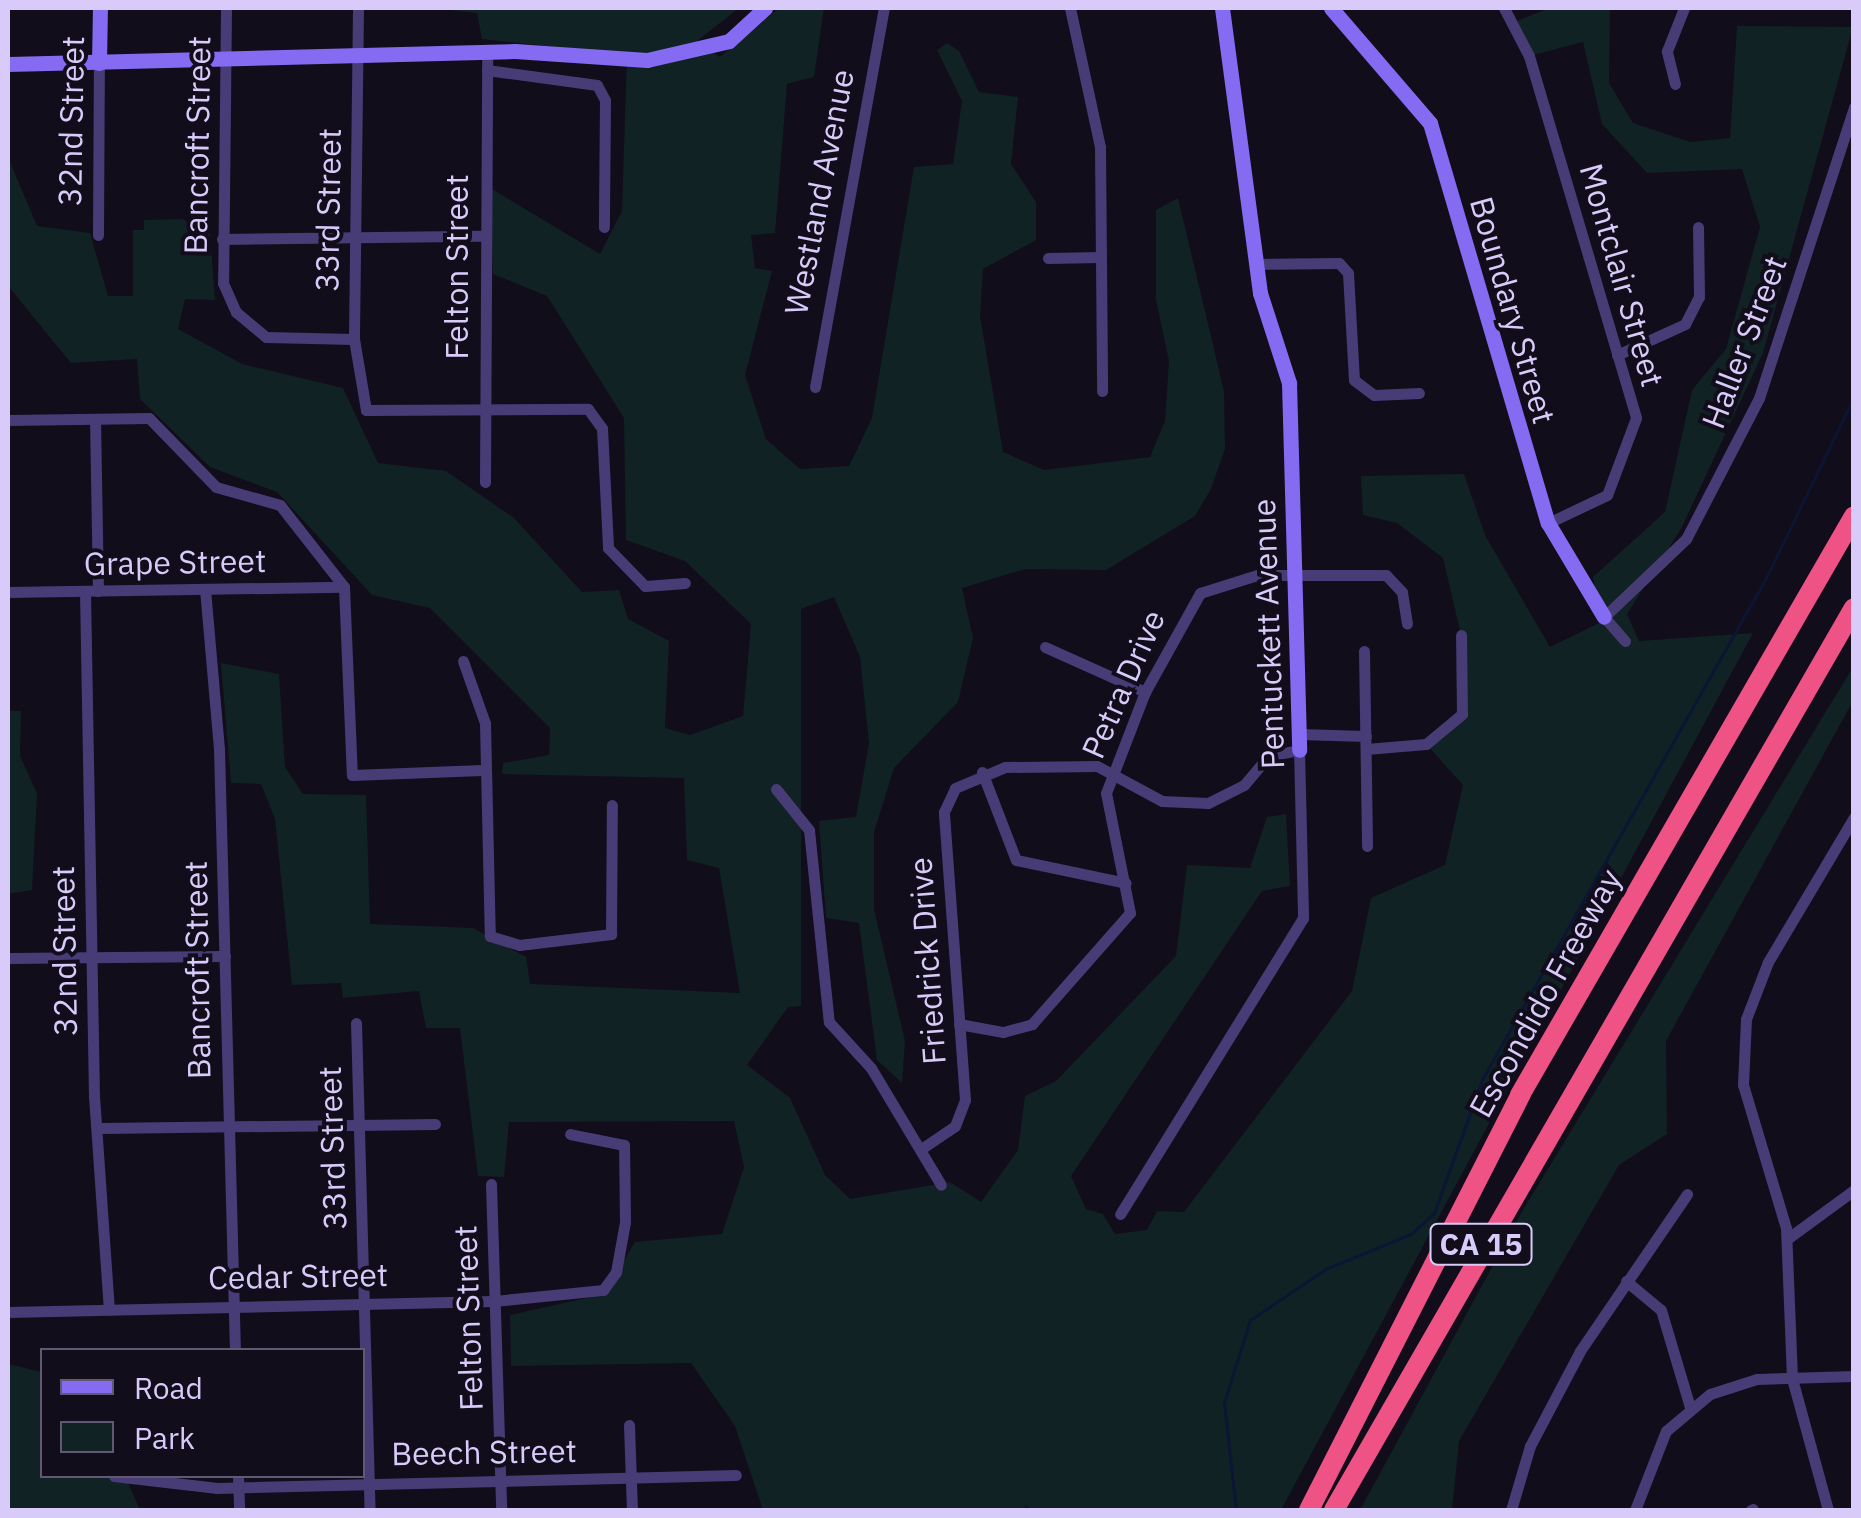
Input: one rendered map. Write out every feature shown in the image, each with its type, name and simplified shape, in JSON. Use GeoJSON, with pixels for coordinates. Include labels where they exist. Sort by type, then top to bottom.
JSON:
{"type":"FeatureCollection","features":[{"type":"Feature","properties":{"kind":"highway","name":"Escondido Freeway"},"geometry":{"type":"LineString","coordinates":[[1308,1510],[1520,1095],[1854,516]]}},
{"type":"Feature","properties":{"kind":"highway","name":"CA 15"},"geometry":{"type":"LineString","coordinates":[[1334,1510],[1854,608]]}},
{"type":"Feature","properties":{"kind":"street","name":"32nd Street"},"geometry":{"type":"LineString","coordinates":[[98,236],[100,8]]}},
{"type":"Feature","properties":{"kind":"street","name":"Bancroft Street"},"geometry":{"type":"LineString","coordinates":[[226,8],[223,283],[236,312],[266,337],[354,339]]}},
{"type":"Feature","properties":{"kind":"street","name":"33rd Street"},"geometry":{"type":"LineString","coordinates":[[358,8],[354,339],[366,410],[484,409]]}},
{"type":"Feature","properties":{"kind":"street"},"geometry":{"type":"LineString","coordinates":[[8,64],[357,59],[487,52],[656,59],[730,41],[765,8]]}},
{"type":"Feature","properties":{"kind":"street","name":"Westland Avenue"},"geometry":{"type":"LineString","coordinates":[[815,387],[884,8]]}},
{"type":"Feature","properties":{"kind":"street"},"geometry":{"type":"LineString","coordinates":[[1070,8],[1100,148],[1102,391]]}},
{"type":"Feature","properties":{"kind":"street","name":"Pentuckett Avenue"},"geometry":{"type":"LineString","coordinates":[[1120,1214],[1303,918],[1289,383],[1257,264],[1222,8]]}},
{"type":"Feature","properties":{"kind":"street","name":"Boundary Street"},"geometry":{"type":"LineString","coordinates":[[1331,8],[1430,123],[1548,523],[1604,617],[1626,640]]}},
{"type":"Feature","properties":{"kind":"street","name":"Montclair Street"},"geometry":{"type":"LineString","coordinates":[[1504,8],[1529,56],[1636,418],[1621,476],[1592,506],[1548,523]]}},
{"type":"Feature","properties":{"kind":"street"},"geometry":{"type":"LineString","coordinates":[[1675,84],[1667,50],[1684,8]]}},
{"type":"Feature","properties":{"kind":"street","name":"Felton Street"},"geometry":{"type":"LineString","coordinates":[[486,482],[482,236],[487,52]]}},
{"type":"Feature","properties":{"kind":"street"},"geometry":{"type":"LineString","coordinates":[[487,70],[597,85],[605,100],[604,227]]}},
{"type":"Feature","properties":{"kind":"street","name":"Haller Street"},"geometry":{"type":"LineString","coordinates":[[1604,617],[1686,539],[1758,398],[1854,106]]}},
{"type":"Feature","properties":{"kind":"street"},"geometry":{"type":"LineString","coordinates":[[1617,355],[1685,324],[1698,297],[1698,227]]}},
{"type":"Feature","properties":{"kind":"street"},"geometry":{"type":"LineString","coordinates":[[222,239],[482,236]]}},
{"type":"Feature","properties":{"kind":"street"},"geometry":{"type":"LineString","coordinates":[[1048,258],[1100,258]]}},
{"type":"Feature","properties":{"kind":"street"},"geometry":{"type":"LineString","coordinates":[[1257,264],[1340,262],[1348,273],[1354,380],[1374,395],[1419,394]]}},
{"type":"Feature","properties":{"kind":"street"},"geometry":{"type":"LineString","coordinates":[[484,409],[588,409],[602,428],[608,548],[645,586],[685,583]]}},
{"type":"Feature","properties":{"kind":"street"},"geometry":{"type":"LineString","coordinates":[[8,420],[149,418],[216,487],[280,506],[344,587],[352,774],[482,770]]}},
{"type":"Feature","properties":{"kind":"street","name":"32nd Street"},"geometry":{"type":"LineString","coordinates":[[94,419],[91,958],[108,1309]]}},
{"type":"Feature","properties":{"kind":"street"},"geometry":{"type":"LineString","coordinates":[[1295,574],[1386,574],[1402,592],[1407,624]]}},
{"type":"Feature","properties":{"kind":"street","name":"Petra Drive"},"geometry":{"type":"LineString","coordinates":[[959,1024],[1003,1032],[1044,1014],[1130,913],[1108,822],[1114,767],[1145,692],[1200,593],[1235,577],[1295,574]]}},
{"type":"Feature","properties":{"kind":"street","name":"Grape Street"},"geometry":{"type":"LineString","coordinates":[[8,592],[344,587]]}},
{"type":"Feature","properties":{"kind":"street","name":"Bancroft Street"},"geometry":{"type":"LineString","coordinates":[[206,589],[225,956],[235,1348]]}},
{"type":"Feature","properties":{"kind":"street"},"geometry":{"type":"LineString","coordinates":[[1126,884],[1016,860],[1002,842],[982,772],[1114,767],[1162,802],[1208,802],[1244,785],[1268,756],[1299,742],[1426,744],[1462,714],[1460,634]]}},
{"type":"Feature","properties":{"kind":"street"},"geometry":{"type":"LineString","coordinates":[[1046,647],[1145,692]]}},
{"type":"Feature","properties":{"kind":"street"},"geometry":{"type":"LineString","coordinates":[[1364,651],[1367,846]]}},
{"type":"Feature","properties":{"kind":"street"},"geometry":{"type":"LineString","coordinates":[[463,661],[485,724],[482,770],[490,936],[520,945],[611,934],[612,805]]}},
{"type":"Feature","properties":{"kind":"street","name":"Friedrick Drive"},"geometry":{"type":"LineString","coordinates":[[924,1147],[960,1116],[959,1024],[944,812],[955,788],[982,772]]}},
{"type":"Feature","properties":{"kind":"street"},"geometry":{"type":"LineString","coordinates":[[776,790],[810,830],[829,1022],[924,1147],[941,1185]]}},
{"type":"Feature","properties":{"kind":"street"},"geometry":{"type":"LineString","coordinates":[[1828,1510],[1792,1378],[1788,1238],[1743,1085],[1746,1019],[1854,816]]}},
{"type":"Feature","properties":{"kind":"street"},"geometry":{"type":"LineString","coordinates":[[8,958],[225,956]]}},
{"type":"Feature","properties":{"kind":"street","name":"33rd Street"},"geometry":{"type":"LineString","coordinates":[[356,1023],[370,1510]]}},
{"type":"Feature","properties":{"kind":"street"},"geometry":{"type":"LineString","coordinates":[[101,1128],[435,1124]]}},
{"type":"Feature","properties":{"kind":"street","name":"Cedar Street"},"geometry":{"type":"LineString","coordinates":[[8,1312],[494,1301],[589,1294],[616,1272],[625,1153],[619,1138],[570,1134]]}},
{"type":"Feature","properties":{"kind":"street","name":"Felton Street"},"geometry":{"type":"LineString","coordinates":[[492,1184],[500,1510]]}},
{"type":"Feature","properties":{"kind":"street"},"geometry":{"type":"LineString","coordinates":[[1788,1238],[1854,1190]]}},
{"type":"Feature","properties":{"kind":"street"},"geometry":{"type":"LineString","coordinates":[[1511,1510],[1530,1446],[1626,1281],[1687,1194]]}},
{"type":"Feature","properties":{"kind":"street"},"geometry":{"type":"LineString","coordinates":[[1626,1281],[1661,1310],[1690,1407]]}},
{"type":"Feature","properties":{"kind":"street"},"geometry":{"type":"LineString","coordinates":[[1635,1510],[1652,1455],[1690,1407],[1734,1384],[1854,1376]]}},
{"type":"Feature","properties":{"kind":"street"},"geometry":{"type":"LineString","coordinates":[[629,1425],[632,1510]]}},
{"type":"Feature","properties":{"kind":"street","name":"Beech Street"},"geometry":{"type":"LineString","coordinates":[[124,1478],[165,1486],[238,1480],[736,1476]]}},
{"type":"Feature","properties":{"kind":"street"},"geometry":{"type":"LineString","coordinates":[[238,1480],[239,1510]]}},
{"type":"Feature","properties":{"kind":"green space"},"geometry":{"type":"Polygon","coordinates":[[[432,8],[739,8],[697,41],[720,57],[779,8],[824,8],[814,77],[787,84],[775,233],[751,235],[755,268],[772,271],[745,375],[766,439],[800,469],[849,466],[872,418],[914,167],[953,164],[962,101],[937,50],[947,43],[959,51],[979,92],[1018,97],[1011,164],[1036,202],[1036,240],[983,269],[980,316],[1003,452],[1044,470],[1150,457],[1165,421],[1169,361],[1156,300],[1156,210],[1178,198],[1224,391],[1225,449],[1211,489],[1195,516],[1106,570],[1025,569],[962,588],[973,638],[958,702],[894,768],[874,832],[874,909],[905,1041],[902,1083],[877,1060],[859,923],[826,918],[819,821],[856,817],[869,743],[860,657],[834,597],[801,609],[801,1006],[788,1007],[747,1065],[790,1098],[825,1175],[850,1199],[950,1182],[981,1202],[1018,1150],[1025,1096],[1056,1081],[1176,956],[1187,865],[1250,868],[1267,817],[1286,814],[1290,886],[1262,891],[1071,1176],[1086,1209],[1103,1214],[1115,1234],[1147,1230],[1157,1211],[1184,1212],[1352,991],[1371,898],[1445,865],[1463,785],[1426,744],[1462,714],[1461,635],[1443,558],[1397,523],[1363,515],[1361,476],[1464,474],[1485,535],[1550,647],[1601,622],[1593,577],[1665,512],[1692,390],[1726,349],[1760,227],[1742,169],[1647,173],[1602,124],[1583,42],[1529,56],[1512,23],[1549,8],[1610,8],[1609,83],[1633,123],[1690,142],[1730,138],[1737,26],[1853,27],[1763,353],[1681,529],[1627,614],[1639,641],[1753,633],[1281,1510],[763,1510],[735,1426],[691,1363],[511,1366],[510,1315],[604,1294],[635,1242],[722,1234],[744,1167],[734,1121],[509,1122],[504,1177],[478,1176],[460,1028],[426,1028],[419,991],[343,998],[341,983],[292,985],[275,819],[261,784],[231,783],[221,663],[279,674],[285,767],[303,794],[366,795],[370,924],[473,928],[526,957],[530,984],[740,993],[719,868],[687,860],[684,778],[502,774],[503,763],[549,755],[550,728],[430,608],[372,595],[277,492],[210,467],[140,399],[137,359],[71,363],[8,286],[8,157],[37,226],[90,233],[108,296],[133,296],[133,230],[144,230],[144,220],[182,219],[210,233],[215,300],[185,299],[178,329],[242,364],[343,388],[378,463],[446,471],[514,518],[582,592],[619,590],[628,619],[669,641],[665,728],[690,735],[743,716],[751,624],[685,561],[626,540],[624,418],[547,296],[493,274],[490,188],[600,254],[622,211],[627,55],[482,39],[477,13],[432,8]]]}},
{"type":"Feature","properties":{"kind":"green space"},"geometry":{"type":"Polygon","coordinates":[[[1853,667],[1853,701],[1666,1041],[1667,1134],[1619,1165],[1459,1441],[1452,1510],[1360,1510],[1523,1210],[1853,667]]]}},
{"type":"Feature","properties":{"kind":"green space"},"geometry":{"type":"Polygon","coordinates":[[[8,711],[21,711],[20,756],[37,793],[32,890],[8,894],[8,711]]]}},
{"type":"Feature","properties":{"kind":"green space"},"geometry":{"type":"Polygon","coordinates":[[[8,1364],[40,1372],[40,1478],[126,1478],[140,1510],[8,1510],[8,1364]]]}},
{"type":"Feature","properties":{"kind":"waterway"},"geometry":{"type":"LineString","coordinates":[[1236,1510],[1224,1403],[1250,1320],[1326,1269],[1411,1234],[1434,1213],[1483,1078],[1766,578],[1854,397]]}},
{"type":"Feature","properties":{"kind":"waterway"},"geometry":{"type":"LineString","coordinates":[[1026,1506],[1029,1510]]}}]}
